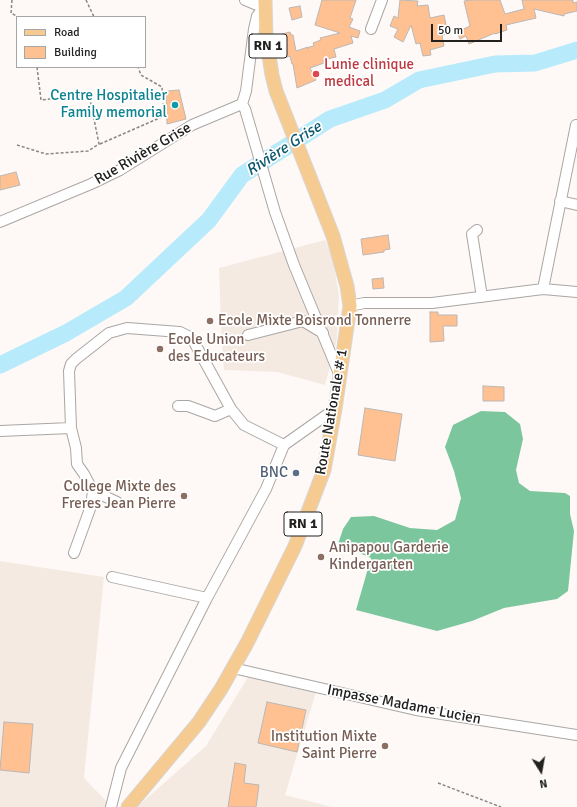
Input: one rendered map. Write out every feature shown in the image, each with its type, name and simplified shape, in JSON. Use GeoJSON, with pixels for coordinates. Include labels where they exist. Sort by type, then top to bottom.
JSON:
{"type":"FeatureCollection","features":[{"type":"Feature","properties":{"kind":"main road","name":"Route Nationale # 1"},"geometry":{"type":"LineString","coordinates":[[128,807],[199,722],[221,689],[247,643],[295,546],[324,470],[335,410],[350,306],[336,244],[276,92],[266,36],[264,4]]}},
{"type":"Feature","properties":{"kind":"street"},"geometry":{"type":"LineString","coordinates":[[245,0],[264,4],[257,16],[254,29],[244,106],[275,212],[294,265],[340,377]]}},
{"type":"Feature","properties":{"kind":"street"},"geometry":{"type":"LineString","coordinates":[[371,28],[382,0]]}},
{"type":"Feature","properties":{"kind":"street","name":"Rue Rivière Grise"},"geometry":{"type":"LineString","coordinates":[[0,222],[114,173],[192,125],[244,106]]}},
{"type":"Feature","properties":{"kind":"street"},"geometry":{"type":"LineString","coordinates":[[543,289],[576,125]]}},
{"type":"Feature","properties":{"kind":"street"},"geometry":{"type":"LineString","coordinates":[[560,201],[577,205]]}},
{"type":"Feature","properties":{"kind":"street"},"geometry":{"type":"LineString","coordinates":[[477,230],[472,234],[482,297]]}},
{"type":"Feature","properties":{"kind":"street"},"geometry":{"type":"LineString","coordinates":[[350,306],[364,304],[432,303],[543,289],[577,292]]}},
{"type":"Feature","properties":{"kind":"street"},"geometry":{"type":"LineString","coordinates":[[248,335],[304,321],[323,333]]}},
{"type":"Feature","properties":{"kind":"street"},"geometry":{"type":"LineString","coordinates":[[74,554],[91,506],[93,491],[77,464],[76,448],[70,428],[69,371],[76,359],[109,333],[126,328],[180,332],[188,336],[194,342],[231,409],[244,425],[284,445]]}},
{"type":"Feature","properties":{"kind":"street"},"geometry":{"type":"LineString","coordinates":[[178,406],[188,406],[215,416],[231,409]]}},
{"type":"Feature","properties":{"kind":"street"},"geometry":{"type":"LineString","coordinates":[[111,807],[120,768],[207,598],[266,489],[284,445],[335,410]]}},
{"type":"Feature","properties":{"kind":"street"},"geometry":{"type":"LineString","coordinates":[[0,431],[70,428]]}},
{"type":"Feature","properties":{"kind":"street"},"geometry":{"type":"LineString","coordinates":[[93,491],[117,502]]}},
{"type":"Feature","properties":{"kind":"street"},"geometry":{"type":"LineString","coordinates":[[112,577],[207,598]]}},
{"type":"Feature","properties":{"kind":"street","name":"Impasse Madame Lucien"},"geometry":{"type":"LineString","coordinates":[[233,668],[416,710],[577,735]]}},
{"type":"Feature","properties":{"kind":"path"},"geometry":{"type":"LineString","coordinates":[[12,0],[11,13],[16,16]]}},
{"type":"Feature","properties":{"kind":"path"},"geometry":{"type":"LineString","coordinates":[[86,0],[94,16]]}},
{"type":"Feature","properties":{"kind":"path"},"geometry":{"type":"LineString","coordinates":[[37,68],[41,100],[89,94],[99,144]]}},
{"type":"Feature","properties":{"kind":"path"},"geometry":{"type":"LineString","coordinates":[[17,145],[46,154],[88,151],[99,144],[164,116],[162,87],[141,75],[138,68]]}},
{"type":"Feature","properties":{"kind":"path"},"geometry":{"type":"LineString","coordinates":[[438,783],[502,807]]}},
{"type":"Feature","properties":{"kind":"shaded area"},"geometry":{"type":"Polygon","coordinates":[[[325,240],[333,259],[339,296],[337,340],[325,385],[277,372],[224,370],[219,268],[325,240]]]}},
{"type":"Feature","properties":{"kind":"shaded area"},"geometry":{"type":"Polygon","coordinates":[[[0,561],[104,577],[84,778],[108,803],[105,807],[0,807],[0,561]]]}},
{"type":"Feature","properties":{"kind":"shaded area"},"geometry":{"type":"Polygon","coordinates":[[[248,677],[316,692],[285,795],[332,807],[137,807],[206,746],[248,677]]]}},
{"type":"Feature","properties":{"kind":"green space"},"geometry":{"type":"Polygon","coordinates":[[[481,411],[505,412],[520,424],[523,439],[516,470],[519,483],[530,491],[565,493],[570,496],[570,514],[574,531],[568,591],[557,599],[504,608],[472,621],[437,631],[356,610],[371,558],[338,544],[343,529],[351,517],[374,516],[410,528],[437,530],[455,520],[461,498],[454,471],[445,447],[453,425],[481,411]]]}},
{"type":"Feature","properties":{"kind":"building"},"geometry":{"type":"Polygon","coordinates":[[[322,0],[356,0],[350,18],[353,19],[349,27],[360,31],[358,38],[351,36],[353,43],[334,49],[336,57],[323,60],[324,63],[310,68],[316,80],[297,88],[293,64],[290,56],[287,57],[282,34],[290,32],[291,35],[293,35],[296,51],[308,47],[308,49],[309,47],[314,46],[313,43],[321,40],[320,38],[340,33],[315,25],[322,0]]]}},
{"type":"Feature","properties":{"kind":"building"},"geometry":{"type":"Polygon","coordinates":[[[400,0],[418,1],[417,6],[428,5],[430,18],[444,15],[448,34],[442,35],[444,46],[430,50],[431,55],[423,56],[420,43],[416,44],[411,25],[403,42],[394,37],[398,29],[390,26],[394,16],[398,18],[400,0]]]}},
{"type":"Feature","properties":{"kind":"building"},"geometry":{"type":"Polygon","coordinates":[[[500,0],[505,14],[524,9],[522,0],[573,0],[573,3],[577,2],[577,11],[564,14],[564,16],[534,9],[536,18],[506,25],[507,30],[495,33],[469,44],[466,36],[460,39],[457,32],[470,26],[464,1],[500,0]]]}},
{"type":"Feature","properties":{"kind":"building"},"geometry":{"type":"Polygon","coordinates":[[[300,6],[302,17],[292,20],[289,8],[300,6]]]}},
{"type":"Feature","properties":{"kind":"building","name":"Centre Hospitalier Family memorial"},"geometry":{"type":"Polygon","coordinates":[[[179,90],[186,119],[167,124],[166,91],[179,90]]]}},
{"type":"Feature","properties":{"kind":"building"},"geometry":{"type":"Polygon","coordinates":[[[16,172],[20,185],[0,190],[0,176],[16,172]]]}},
{"type":"Feature","properties":{"kind":"building"},"geometry":{"type":"Polygon","coordinates":[[[388,235],[390,249],[384,250],[384,252],[363,255],[361,239],[388,235]]]}},
{"type":"Feature","properties":{"kind":"building"},"geometry":{"type":"Polygon","coordinates":[[[383,278],[384,288],[373,289],[372,279],[383,278]]]}},
{"type":"Feature","properties":{"kind":"building"},"geometry":{"type":"Polygon","coordinates":[[[430,312],[438,312],[438,315],[457,315],[457,326],[443,326],[444,341],[430,342],[430,312]]]}},
{"type":"Feature","properties":{"kind":"building"},"geometry":{"type":"Polygon","coordinates":[[[483,386],[504,387],[504,401],[483,401],[483,386]]]}},
{"type":"Feature","properties":{"kind":"building"},"geometry":{"type":"Polygon","coordinates":[[[365,408],[402,414],[395,461],[358,455],[365,408]]]}},
{"type":"Feature","properties":{"kind":"building"},"geometry":{"type":"Polygon","coordinates":[[[267,702],[306,710],[297,752],[258,743],[267,702]]]}},
{"type":"Feature","properties":{"kind":"building"},"geometry":{"type":"Polygon","coordinates":[[[4,722],[33,724],[29,773],[0,770],[4,722]]]}},
{"type":"Feature","properties":{"kind":"building"},"geometry":{"type":"Polygon","coordinates":[[[235,763],[246,765],[244,783],[259,785],[256,807],[228,807],[235,763]]]}},
{"type":"Feature","properties":{"kind":"waterway","name":"Rivière Grise"},"geometry":{"type":"LineString","coordinates":[[0,365],[66,333],[126,298],[209,220],[242,175],[330,119],[385,100],[419,80],[495,64],[535,63],[577,50]]}},
{"type":"Feature","properties":{"kind":"place","name":"Lunie clinique medical"},"geometry":{"type":"Point","coordinates":[316,74]}},
{"type":"Feature","properties":{"kind":"place","name":"Centre Hospitalier Family memorial"},"geometry":{"type":"Point","coordinates":[175,105]}},
{"type":"Feature","properties":{"kind":"place","name":"Ecole Mixte Boisrond Tonnerre"},"geometry":{"type":"Point","coordinates":[210,321]}},
{"type":"Feature","properties":{"kind":"place","name":"Ecole Union des Educateurs"},"geometry":{"type":"Point","coordinates":[160,349]}},
{"type":"Feature","properties":{"kind":"place","name":"BNC"},"geometry":{"type":"Point","coordinates":[296,473]}},
{"type":"Feature","properties":{"kind":"place","name":"College Mixte des Freres Jean Pierre"},"geometry":{"type":"Point","coordinates":[184,496]}},
{"type":"Feature","properties":{"kind":"place","name":"Anipapou Garderie Kindergarten"},"geometry":{"type":"Point","coordinates":[321,557]}},
{"type":"Feature","properties":{"kind":"place","name":"Institution Mixte Saint Pierre"},"geometry":{"type":"Point","coordinates":[385,746]}}]}
